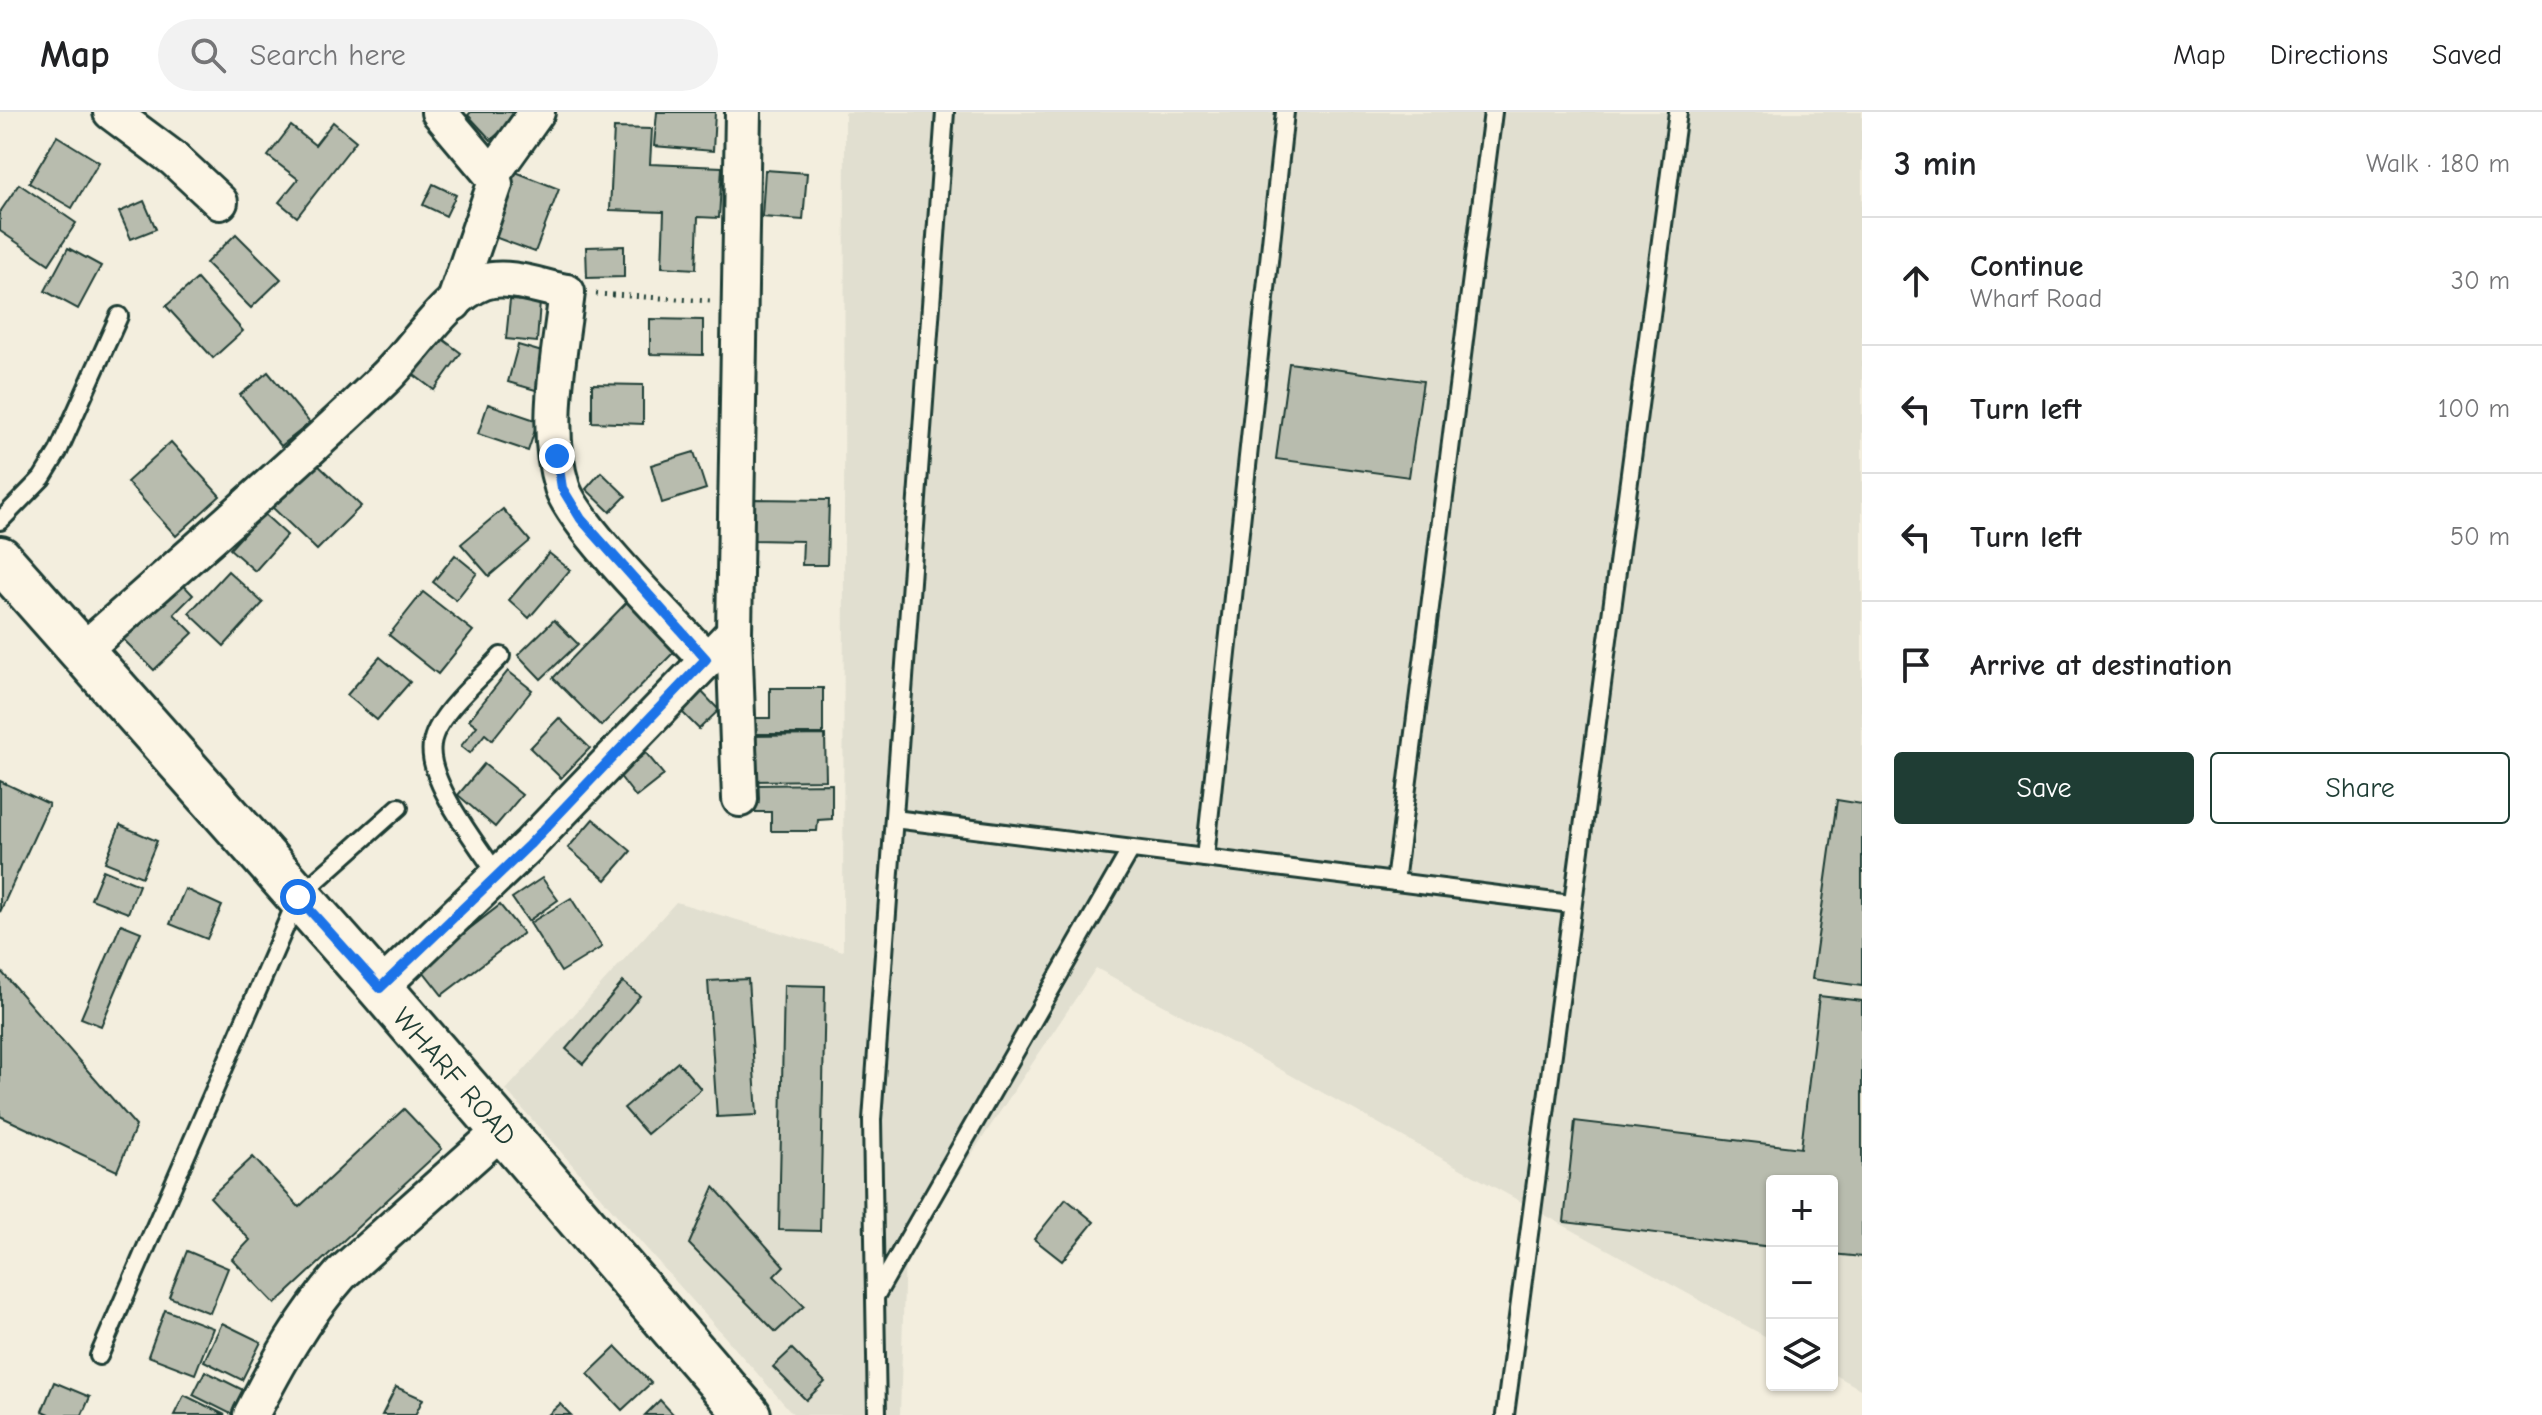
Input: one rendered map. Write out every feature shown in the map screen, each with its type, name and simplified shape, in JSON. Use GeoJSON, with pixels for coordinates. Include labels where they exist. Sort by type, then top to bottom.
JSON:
{"type":"FeatureCollection","features":[{"type":"Feature","properties":{"kind":"main road","name":"WHARF ROAD"},"geometry":{"type":"LineString","coordinates":[[2,566],[82,651],[380,988],[748,1415]]}},
{"type":"Feature","properties":{"kind":"street"},"geometry":{"type":"LineString","coordinates":[[111,112],[174,159],[220,202]]}},
{"type":"Feature","properties":{"kind":"street"},"geometry":{"type":"LineString","coordinates":[[439,112],[492,175],[495,184],[454,303]]}},
{"type":"Feature","properties":{"kind":"street"},"geometry":{"type":"LineString","coordinates":[[492,175],[537,112]]}},
{"type":"Feature","properties":{"kind":"street"},"geometry":{"type":"LineString","coordinates":[[740,799],[734,632],[743,112]]}},
{"type":"Feature","properties":{"kind":"street"},"geometry":{"type":"LineString","coordinates":[[82,651],[293,465],[388,376],[454,303],[484,282],[502,280],[567,292],[555,410],[562,488],[581,519],[706,659]]}},
{"type":"Feature","properties":{"kind":"street"},"geometry":{"type":"LineString","coordinates":[[380,988],[498,876],[734,632]]}},
{"type":"Feature","properties":{"kind":"street"},"geometry":{"type":"LineString","coordinates":[[251,1415],[297,1329],[318,1300],[341,1274],[502,1130]]}},
{"type":"Feature","properties":{"kind":"lane"},"geometry":{"type":"LineString","coordinates":[[877,1415],[872,1120],[945,112]]}},
{"type":"Feature","properties":{"kind":"lane"},"geometry":{"type":"LineString","coordinates":[[1205,858],[1285,112]]}},
{"type":"Feature","properties":{"kind":"lane"},"geometry":{"type":"LineString","coordinates":[[1395,882],[1493,112]]}},
{"type":"Feature","properties":{"kind":"lane"},"geometry":{"type":"LineString","coordinates":[[1505,1415],[1678,112]]}},
{"type":"Feature","properties":{"kind":"lane"},"geometry":{"type":"LineString","coordinates":[[0,521],[42,478],[58,452],[119,316]]}},
{"type":"Feature","properties":{"kind":"lane"},"geometry":{"type":"LineString","coordinates":[[498,876],[447,797],[434,763],[432,744],[449,712],[501,656]]}},
{"type":"Feature","properties":{"kind":"lane"},"geometry":{"type":"LineString","coordinates":[[99,1356],[298,897],[399,807]]}},
{"type":"Feature","properties":{"kind":"lane"},"geometry":{"type":"LineString","coordinates":[[894,819],[1571,904]]}},
{"type":"Feature","properties":{"kind":"lane"},"geometry":{"type":"LineString","coordinates":[[876,1295],[1131,849]]}},
{"type":"Feature","properties":{"kind":"path"},"geometry":{"type":"LineString","coordinates":[[567,292],[739,303]]}},
{"type":"Feature","properties":{"kind":"shaded area"},"geometry":{"type":"Polygon","coordinates":[[[845,112],[1862,112],[1862,1390],[1838,1376],[1838,1175],[1766,1175],[1766,1337],[1096,968],[905,1254],[900,1415],[794,1415],[506,1090],[676,902],[843,951],[845,112]]]}},
{"type":"Feature","properties":{"kind":"building"},"geometry":{"type":"Polygon","coordinates":[[[471,112],[522,112],[491,140],[468,115],[471,112]]]}},
{"type":"Feature","properties":{"kind":"building"},"geometry":{"type":"Polygon","coordinates":[[[657,112],[715,112],[713,151],[654,146],[657,112]]]}},
{"type":"Feature","properties":{"kind":"building"},"geometry":{"type":"Polygon","coordinates":[[[333,122],[356,141],[297,217],[279,202],[298,179],[268,156],[291,126],[315,145],[333,122]]]}},
{"type":"Feature","properties":{"kind":"building"},"geometry":{"type":"Polygon","coordinates":[[[614,128],[652,129],[650,164],[722,167],[719,218],[698,217],[696,269],[662,267],[664,212],[610,210],[614,128]]]}},
{"type":"Feature","properties":{"kind":"building"},"geometry":{"type":"Polygon","coordinates":[[[57,136],[99,162],[72,208],[29,183],[57,136]]]}},
{"type":"Feature","properties":{"kind":"building"},"geometry":{"type":"Polygon","coordinates":[[[765,170],[807,173],[803,220],[762,217],[765,170]]]}},
{"type":"Feature","properties":{"kind":"building"},"geometry":{"type":"Polygon","coordinates":[[[513,171],[559,189],[535,252],[489,235],[513,171]]]}},
{"type":"Feature","properties":{"kind":"building"},"geometry":{"type":"Polygon","coordinates":[[[19,184],[76,223],[49,264],[0,231],[0,212],[19,184]]]}},
{"type":"Feature","properties":{"kind":"building"},"geometry":{"type":"Polygon","coordinates":[[[433,184],[456,195],[446,216],[423,205],[433,184]]]}},
{"type":"Feature","properties":{"kind":"building"},"geometry":{"type":"Polygon","coordinates":[[[144,201],[156,229],[131,239],[119,212],[144,201]]]}},
{"type":"Feature","properties":{"kind":"building"},"geometry":{"type":"Polygon","coordinates":[[[236,234],[281,279],[251,308],[206,263],[236,234]]]}},
{"type":"Feature","properties":{"kind":"building"},"geometry":{"type":"Polygon","coordinates":[[[624,246],[624,277],[587,278],[586,247],[624,246]]]}},
{"type":"Feature","properties":{"kind":"building"},"geometry":{"type":"Polygon","coordinates":[[[68,248],[101,266],[78,309],[45,291],[68,248]]]}},
{"type":"Feature","properties":{"kind":"building"},"geometry":{"type":"Polygon","coordinates":[[[197,279],[243,331],[213,358],[166,306],[197,279]]]}},
{"type":"Feature","properties":{"kind":"building"},"geometry":{"type":"Polygon","coordinates":[[[510,300],[540,302],[537,342],[506,339],[510,300]]]}},
{"type":"Feature","properties":{"kind":"building"},"geometry":{"type":"Polygon","coordinates":[[[650,319],[703,320],[703,355],[650,354],[650,319]]]}},
{"type":"Feature","properties":{"kind":"building"},"geometry":{"type":"Polygon","coordinates":[[[437,335],[461,353],[434,390],[410,372],[437,335]]]}},
{"type":"Feature","properties":{"kind":"building"},"geometry":{"type":"Polygon","coordinates":[[[518,345],[549,354],[539,391],[508,382],[518,345]]]}},
{"type":"Feature","properties":{"kind":"building"},"geometry":{"type":"Polygon","coordinates":[[[1289,363],[1423,381],[1409,477],[1276,459],[1289,363]]]}},
{"type":"Feature","properties":{"kind":"building"},"geometry":{"type":"Polygon","coordinates":[[[268,372],[310,423],[281,446],[240,395],[268,372]]]}},
{"type":"Feature","properties":{"kind":"building"},"geometry":{"type":"Polygon","coordinates":[[[592,384],[643,385],[643,424],[592,422],[592,384]]]}},
{"type":"Feature","properties":{"kind":"building"},"geometry":{"type":"Polygon","coordinates":[[[488,404],[538,421],[528,451],[478,434],[488,404]]]}},
{"type":"Feature","properties":{"kind":"building"},"geometry":{"type":"Polygon","coordinates":[[[171,442],[220,496],[176,536],[127,482],[171,442]]]}},
{"type":"Feature","properties":{"kind":"building"},"geometry":{"type":"Polygon","coordinates":[[[694,452],[706,489],[662,503],[651,465],[694,452]]]}},
{"type":"Feature","properties":{"kind":"building"},"geometry":{"type":"Polygon","coordinates":[[[315,462],[361,506],[317,550],[272,507],[315,462]]]}},
{"type":"Feature","properties":{"kind":"building"},"geometry":{"type":"Polygon","coordinates":[[[601,472],[626,496],[610,512],[586,489],[601,472]]]}},
{"type":"Feature","properties":{"kind":"building"},"geometry":{"type":"Polygon","coordinates":[[[754,499],[829,500],[827,565],[802,565],[803,541],[754,540],[754,499]]]}},
{"type":"Feature","properties":{"kind":"building"},"geometry":{"type":"Polygon","coordinates":[[[503,509],[530,541],[489,576],[461,544],[503,509]]]}},
{"type":"Feature","properties":{"kind":"building"},"geometry":{"type":"Polygon","coordinates":[[[263,513],[287,535],[255,571],[230,549],[263,513]]]}},
{"type":"Feature","properties":{"kind":"building"},"geometry":{"type":"Polygon","coordinates":[[[549,553],[570,570],[529,618],[509,600],[549,553]]]}},
{"type":"Feature","properties":{"kind":"building"},"geometry":{"type":"Polygon","coordinates":[[[455,555],[477,573],[456,600],[433,582],[455,555]]]}},
{"type":"Feature","properties":{"kind":"building"},"geometry":{"type":"Polygon","coordinates":[[[228,571],[263,603],[224,646],[189,613],[228,571]]]}},
{"type":"Feature","properties":{"kind":"building"},"geometry":{"type":"Polygon","coordinates":[[[175,576],[193,595],[174,614],[193,633],[154,670],[117,633],[175,576]]]}},
{"type":"Feature","properties":{"kind":"building"},"geometry":{"type":"Polygon","coordinates":[[[423,592],[473,631],[438,674],[389,635],[423,592]]]}},
{"type":"Feature","properties":{"kind":"building"},"geometry":{"type":"Polygon","coordinates":[[[630,599],[679,647],[601,726],[553,678],[630,599]]]}},
{"type":"Feature","properties":{"kind":"building"},"geometry":{"type":"Polygon","coordinates":[[[554,620],[578,644],[541,679],[518,655],[554,620]]]}},
{"type":"Feature","properties":{"kind":"building"},"geometry":{"type":"Polygon","coordinates":[[[380,657],[410,682],[377,720],[347,695],[380,657]]]}},
{"type":"Feature","properties":{"kind":"building"},"geometry":{"type":"Polygon","coordinates":[[[508,671],[532,690],[492,740],[485,734],[470,753],[461,746],[477,726],[469,720],[508,671]]]}},
{"type":"Feature","properties":{"kind":"building"},"geometry":{"type":"Polygon","coordinates":[[[770,688],[823,688],[823,734],[756,734],[756,718],[770,718],[770,688]]]}},
{"type":"Feature","properties":{"kind":"building"},"geometry":{"type":"Polygon","coordinates":[[[699,689],[719,710],[699,729],[679,709],[699,689]]]}},
{"type":"Feature","properties":{"kind":"building"},"geometry":{"type":"Polygon","coordinates":[[[559,718],[590,748],[561,778],[530,748],[559,718]]]}},
{"type":"Feature","properties":{"kind":"building"},"geometry":{"type":"Polygon","coordinates":[[[825,735],[826,780],[751,781],[750,736],[825,735]]]}},
{"type":"Feature","properties":{"kind":"building"},"geometry":{"type":"Polygon","coordinates":[[[646,753],[664,775],[636,797],[619,775],[646,753]]]}},
{"type":"Feature","properties":{"kind":"building"},"geometry":{"type":"Polygon","coordinates":[[[484,764],[522,795],[495,827],[458,795],[484,764]]]}},
{"type":"Feature","properties":{"kind":"building"},"geometry":{"type":"Polygon","coordinates":[[[0,781],[49,804],[0,912],[0,781]]]}},
{"type":"Feature","properties":{"kind":"building"},"geometry":{"type":"Polygon","coordinates":[[[832,784],[832,819],[818,820],[817,831],[771,831],[771,812],[754,812],[754,785],[832,784]]]}},
{"type":"Feature","properties":{"kind":"building"},"geometry":{"type":"Polygon","coordinates":[[[1837,800],[1862,804],[1862,986],[1812,979],[1837,800]]]}},
{"type":"Feature","properties":{"kind":"building"},"geometry":{"type":"Polygon","coordinates":[[[593,819],[631,851],[606,880],[568,848],[593,819]]]}},
{"type":"Feature","properties":{"kind":"building"},"geometry":{"type":"Polygon","coordinates":[[[120,825],[157,841],[142,877],[105,862],[120,825]]]}},
{"type":"Feature","properties":{"kind":"building"},"geometry":{"type":"Polygon","coordinates":[[[103,870],[139,885],[128,913],[91,899],[103,870]]]}},
{"type":"Feature","properties":{"kind":"building"},"geometry":{"type":"Polygon","coordinates":[[[542,878],[558,900],[528,921],[512,898],[542,878]]]}},
{"type":"Feature","properties":{"kind":"building"},"geometry":{"type":"Polygon","coordinates":[[[185,889],[222,906],[207,939],[170,924],[185,889]]]}},
{"type":"Feature","properties":{"kind":"building"},"geometry":{"type":"Polygon","coordinates":[[[571,898],[602,947],[561,972],[530,923],[571,898]]]}},
{"type":"Feature","properties":{"kind":"building"},"geometry":{"type":"Polygon","coordinates":[[[500,905],[523,933],[442,995],[420,967],[500,905]]]}},
{"type":"Feature","properties":{"kind":"building"},"geometry":{"type":"Polygon","coordinates":[[[121,924],[141,932],[101,1026],[81,1018],[121,924]]]}},
{"type":"Feature","properties":{"kind":"building"},"geometry":{"type":"Polygon","coordinates":[[[0,970],[136,1126],[117,1171],[0,1116],[0,970]]]}},
{"type":"Feature","properties":{"kind":"building"},"geometry":{"type":"Polygon","coordinates":[[[748,979],[757,1115],[717,1117],[708,981],[748,979]]]}},
{"type":"Feature","properties":{"kind":"building"},"geometry":{"type":"Polygon","coordinates":[[[623,982],[640,996],[583,1064],[566,1049],[623,982]]]}},
{"type":"Feature","properties":{"kind":"building"},"geometry":{"type":"Polygon","coordinates":[[[784,985],[825,986],[820,1231],[779,1230],[784,985]]]}},
{"type":"Feature","properties":{"kind":"building"},"geometry":{"type":"Polygon","coordinates":[[[1819,996],[1862,1001],[1862,1257],[1838,1255],[1838,1175],[1766,1175],[1766,1246],[1564,1222],[1575,1121],[1801,1148],[1819,996]]]}},
{"type":"Feature","properties":{"kind":"building"},"geometry":{"type":"Polygon","coordinates":[[[678,1062],[701,1089],[647,1134],[624,1108],[678,1062]]]}},
{"type":"Feature","properties":{"kind":"building"},"geometry":{"type":"Polygon","coordinates":[[[404,1109],[442,1149],[275,1304],[232,1259],[250,1240],[210,1197],[253,1157],[299,1207],[404,1109]]]}},
{"type":"Feature","properties":{"kind":"building"},"geometry":{"type":"Polygon","coordinates":[[[714,1187],[784,1266],[774,1276],[804,1306],[776,1332],[689,1244],[714,1187]]]}},
{"type":"Feature","properties":{"kind":"building"},"geometry":{"type":"Polygon","coordinates":[[[1066,1199],[1094,1222],[1062,1261],[1034,1239],[1066,1199]]]}},
{"type":"Feature","properties":{"kind":"building"},"geometry":{"type":"Polygon","coordinates":[[[187,1251],[228,1268],[210,1313],[169,1297],[187,1251]]]}},
{"type":"Feature","properties":{"kind":"building"},"geometry":{"type":"Polygon","coordinates":[[[165,1310],[213,1328],[195,1374],[148,1356],[165,1310]]]}},
{"type":"Feature","properties":{"kind":"building"},"geometry":{"type":"Polygon","coordinates":[[[222,1323],[261,1342],[242,1380],[204,1361],[222,1323]]]}},
{"type":"Feature","properties":{"kind":"building"},"geometry":{"type":"Polygon","coordinates":[[[616,1347],[651,1383],[622,1410],[588,1374],[616,1347]]]}},
{"type":"Feature","properties":{"kind":"building"},"geometry":{"type":"Polygon","coordinates":[[[792,1349],[825,1382],[806,1400],[773,1367],[792,1349]]]}},
{"type":"Feature","properties":{"kind":"building"},"geometry":{"type":"Polygon","coordinates":[[[205,1371],[243,1390],[231,1414],[193,1395],[205,1371]]]}},
{"type":"Feature","properties":{"kind":"building"},"geometry":{"type":"Polygon","coordinates":[[[54,1382],[90,1397],[82,1415],[51,1415],[42,1411],[54,1382]]]}},
{"type":"Feature","properties":{"kind":"building"},"geometry":{"type":"Polygon","coordinates":[[[396,1387],[423,1399],[415,1415],[382,1415],[396,1387]]]}},
{"type":"Feature","properties":{"kind":"building"},"geometry":{"type":"Polygon","coordinates":[[[184,1395],[225,1415],[174,1415],[184,1395]]]}},
{"type":"Feature","properties":{"kind":"building"},"geometry":{"type":"Polygon","coordinates":[[[660,1400],[674,1415],[645,1415],[660,1400]]]}},
{"type":"Feature","properties":{"kind":"building"},"geometry":{"type":"Polygon","coordinates":[[[560,1404],[571,1415],[548,1415],[560,1404]]]}},
{"type":"Feature","properties":{"kind":"route"},"geometry":{"type":"LineString","coordinates":[[298,897],[380,988],[529,845],[706,659],[581,519],[562,488],[557,456]]}}]}
